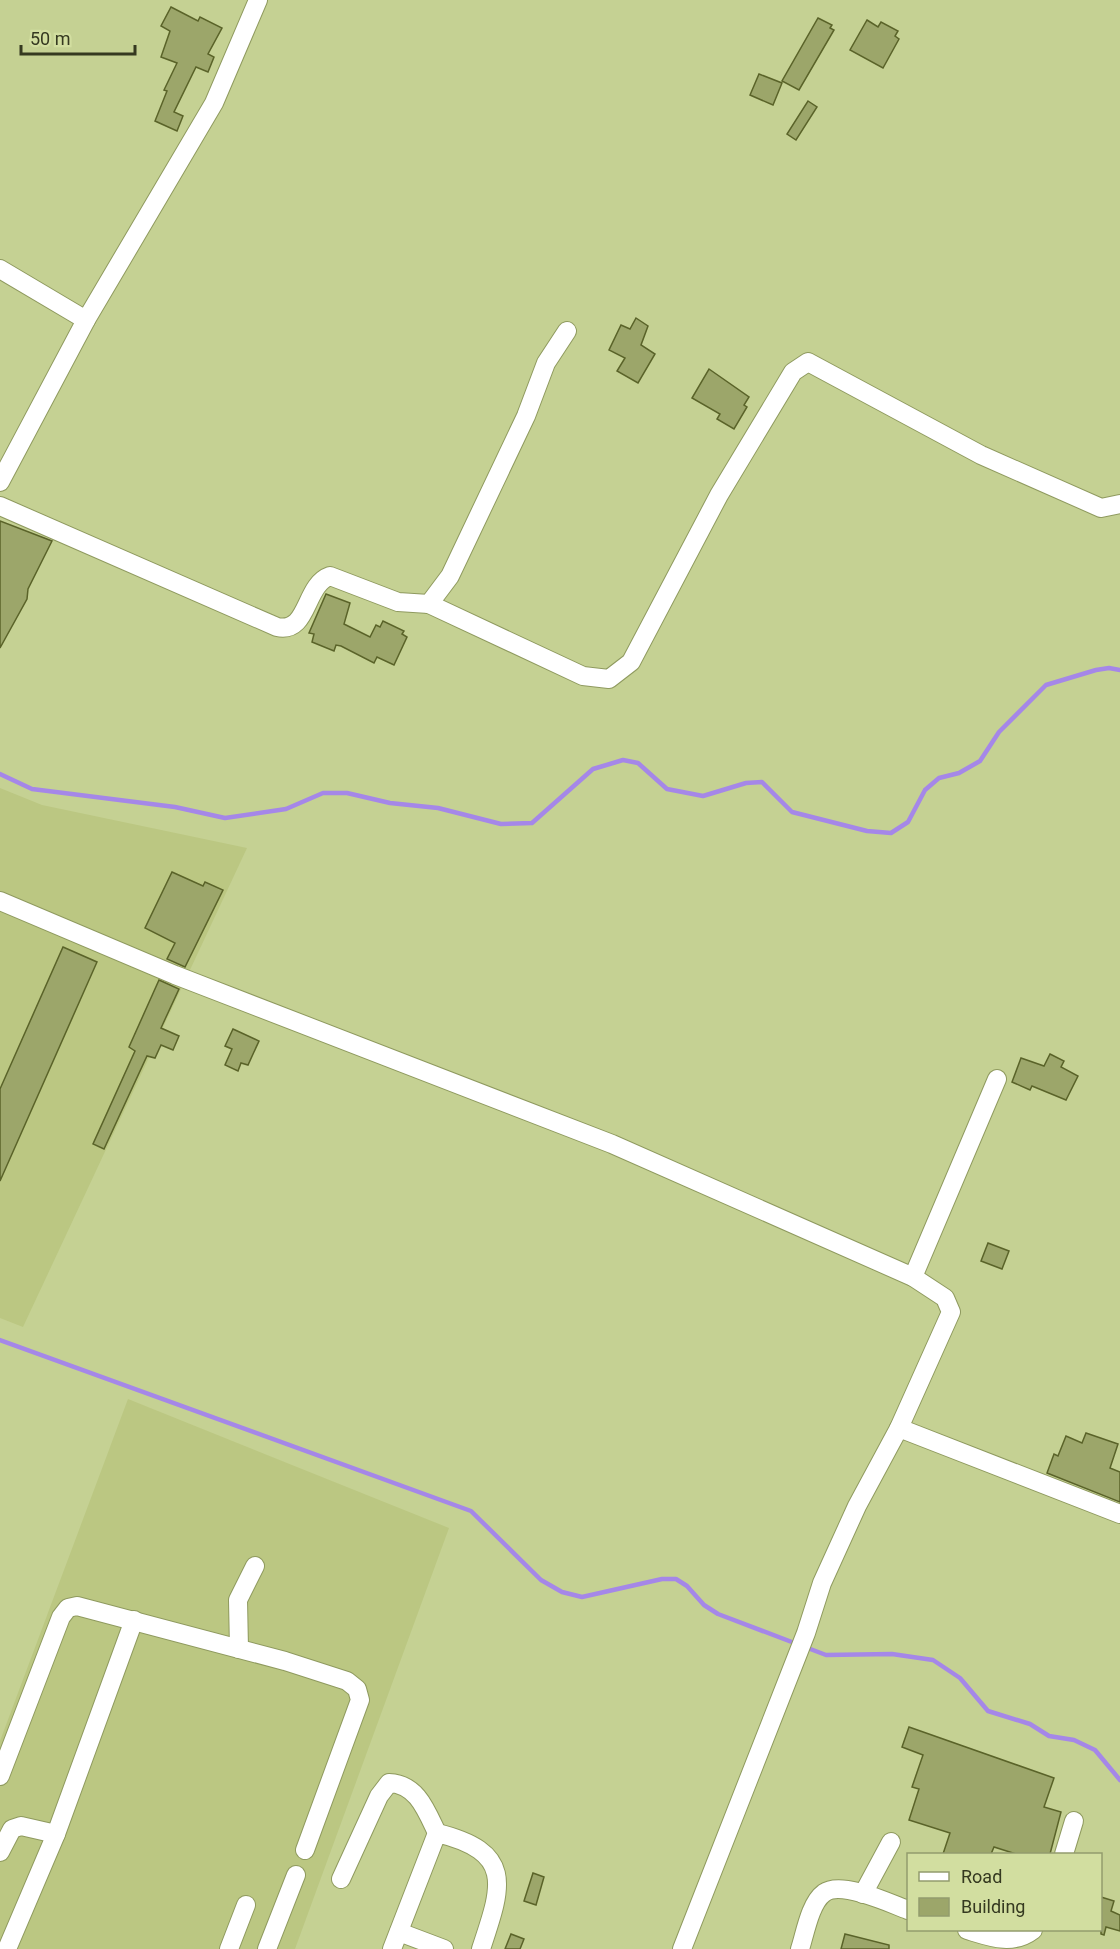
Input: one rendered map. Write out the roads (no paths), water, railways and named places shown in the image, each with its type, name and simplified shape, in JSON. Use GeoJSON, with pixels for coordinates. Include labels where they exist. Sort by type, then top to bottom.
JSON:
{"type":"FeatureCollection","features":[{"type":"Feature","properties":{"kind":"street"},"geometry":{"type":"LineString","coordinates":[[0,482],[86,320],[214,103],[258,0]]}},
{"type":"Feature","properties":{"kind":"street"},"geometry":{"type":"LineString","coordinates":[[0,269],[86,320]]}},
{"type":"Feature","properties":{"kind":"street"},"geometry":{"type":"LineString","coordinates":[[429,604],[450,576],[526,416],[546,363],[567,331]]}},
{"type":"Feature","properties":{"kind":"street"},"geometry":{"type":"LineString","coordinates":[[0,506],[277,627],[285,629],[297,624],[320,581],[330,576],[398,602],[429,604],[583,676],[609,679],[631,662],[725,484],[793,372],[808,362],[981,455],[1101,508],[1120,504]]}},
{"type":"Feature","properties":{"kind":"street"},"geometry":{"type":"LineString","coordinates":[[0,901],[175,975],[612,1144],[912,1277],[945,1298],[951,1312],[899,1428],[856,1506],[822,1583],[806,1633],[682,1949]]}},
{"type":"Feature","properties":{"kind":"street"},"geometry":{"type":"LineString","coordinates":[[912,1277],[997,1079]]}},
{"type":"Feature","properties":{"kind":"street"},"geometry":{"type":"LineString","coordinates":[[899,1428],[1120,1514]]}},
{"type":"Feature","properties":{"kind":"street"},"geometry":{"type":"LineString","coordinates":[[239,1649],[238,1600],[255,1566]]}},
{"type":"Feature","properties":{"kind":"street"},"geometry":{"type":"LineString","coordinates":[[0,1776],[61,1617],[68,1608],[77,1606],[239,1649],[347,1681],[357,1689],[360,1700],[305,1850]]}},
{"type":"Feature","properties":{"kind":"street"},"geometry":{"type":"LineString","coordinates":[[8,1949],[56,1834],[134,1620]]}},
{"type":"Feature","properties":{"kind":"street"},"geometry":{"type":"LineString","coordinates":[[341,1879],[379,1796],[389,1782],[401,1783],[415,1792],[436,1833],[395,1940],[444,1949]]}},
{"type":"Feature","properties":{"kind":"street"},"geometry":{"type":"LineString","coordinates":[[1064,1853],[1074,1821]]}},
{"type":"Feature","properties":{"kind":"street"},"geometry":{"type":"LineString","coordinates":[[0,1851],[12,1829],[21,1826],[56,1834]]}},
{"type":"Feature","properties":{"kind":"street"},"geometry":{"type":"LineString","coordinates":[[436,1833],[454,1837],[490,1857],[499,1878],[495,1909],[481,1949]]}},
{"type":"Feature","properties":{"kind":"street"},"geometry":{"type":"LineString","coordinates":[[863,1894],[891,1842]]}},
{"type":"Feature","properties":{"kind":"street"},"geometry":{"type":"LineString","coordinates":[[267,1949],[296,1875]]}},
{"type":"Feature","properties":{"kind":"street"},"geometry":{"type":"LineString","coordinates":[[800,1949],[816,1904],[824,1893],[840,1887],[907,1909]]}},
{"type":"Feature","properties":{"kind":"street"},"geometry":{"type":"LineString","coordinates":[[229,1949],[246,1905]]}},
{"type":"Feature","properties":{"kind":"street"},"geometry":{"type":"LineString","coordinates":[[973,1931],[998,1940],[1024,1937],[1032,1931]]}},
{"type":"Feature","properties":{"kind":"waterway"},"geometry":{"type":"LineString","coordinates":[[0,774],[32,789],[175,807],[225,818],[286,809],[323,793],[347,793],[390,803],[438,808],[501,824],[532,823],[593,769],[623,760],[638,763],[667,789],[703,796],[746,783],[762,782],[792,812],[867,831],[891,833],[908,822],[925,790],[939,778],[959,773],[980,761],[999,732],[1046,685],[1096,670],[1109,668],[1120,670]]}},
{"type":"Feature","properties":{"kind":"waterway"},"geometry":{"type":"LineString","coordinates":[[0,1340],[471,1511],[541,1580],[562,1592],[582,1597],[662,1579],[676,1579],[687,1586],[704,1605],[718,1614],[797,1644]]}},
{"type":"Feature","properties":{"kind":"waterway"},"geometry":{"type":"LineString","coordinates":[[805,1647],[826,1655],[892,1654],[933,1660],[960,1678],[988,1711],[1030,1724],[1049,1736],[1074,1740],[1095,1750],[1120,1780]]}}]}
